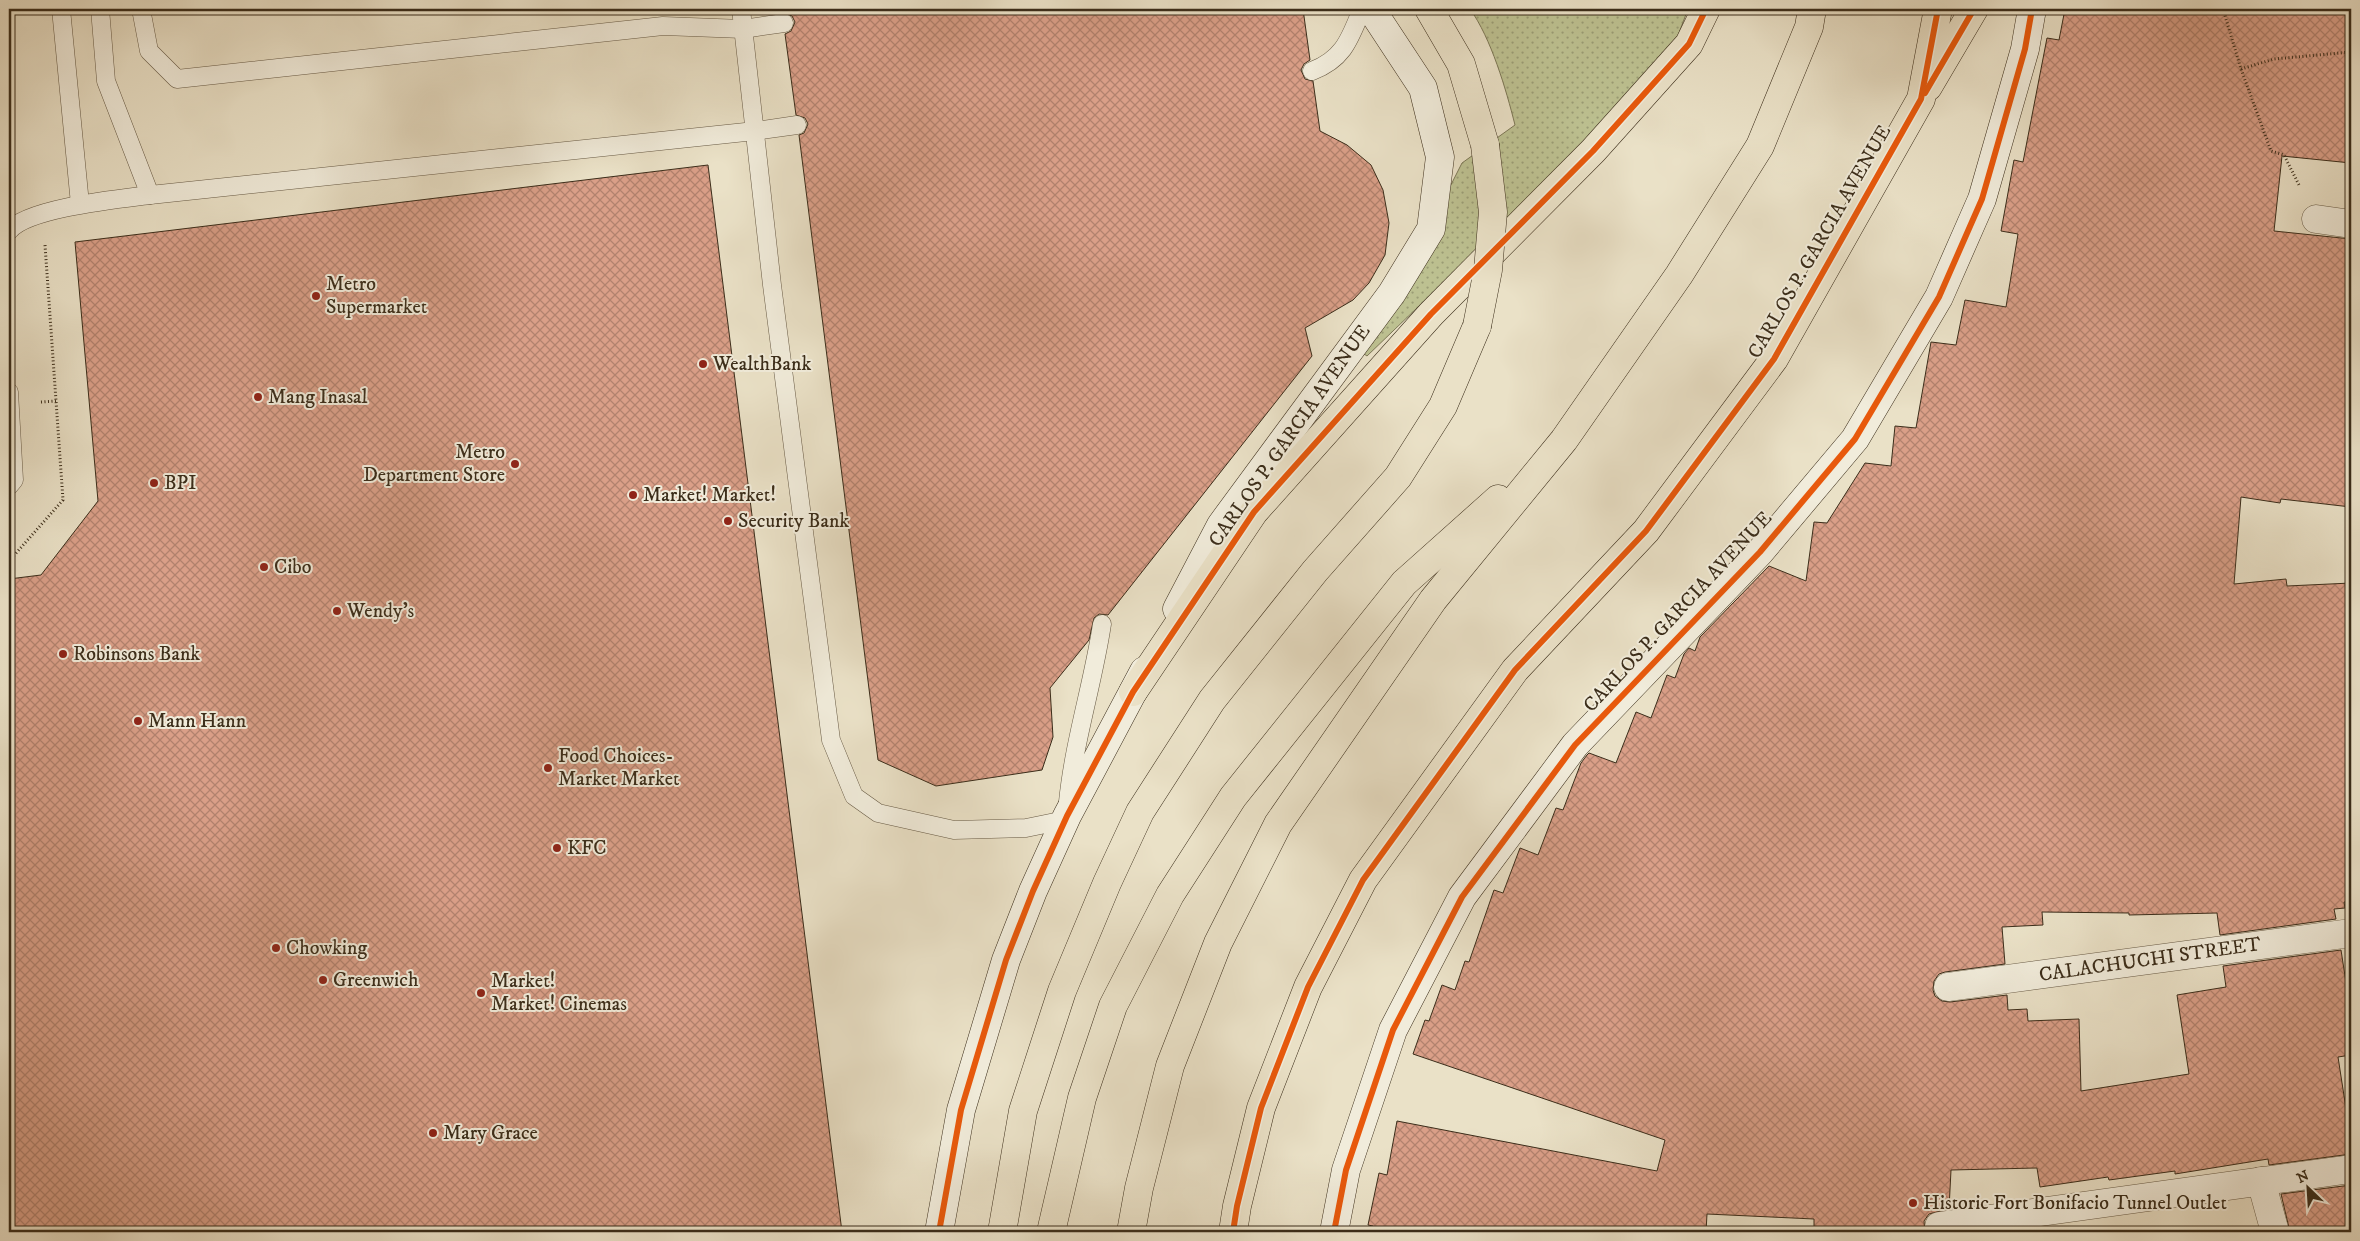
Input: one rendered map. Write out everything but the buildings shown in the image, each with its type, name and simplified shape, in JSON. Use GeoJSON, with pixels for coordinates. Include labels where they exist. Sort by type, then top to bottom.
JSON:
{"type":"FeatureCollection","features":[{"type":"Feature","properties":{"kind":"main road","name":"CARLOS P. GARCIA AVENUE"},"geometry":{"type":"LineString","coordinates":[[939,1232],[961,1110],[1003,970],[1033,891],[1066,818],[1221,526],[1392,293],[1430,229],[1440,157],[1423,88],[1371,9]]}},
{"type":"Feature","properties":{"kind":"main road"},"geometry":{"type":"LineString","coordinates":[[1002,1232],[1023,1111],[1059,1000],[1107,883],[1140,812],[1212,700],[1315,571],[1398,477],[1444,406],[1477,326],[1488,270],[1493,212],[1485,145],[1461,64],[1428,9]]}},
{"type":"Feature","properties":{"kind":"main road"},"geometry":{"type":"LineString","coordinates":[[1133,692],[1254,512],[1431,314],[1593,151],[1689,44],[1706,9]]}},
{"type":"Feature","properties":{"kind":"main road"},"geometry":{"type":"LineString","coordinates":[[1132,1232],[1139,1188],[1170,1066],[1218,943],[1278,824],[1433,600],[1564,440],[1680,275],[1760,146],[1809,27],[1812,9]]}},
{"type":"Feature","properties":{"kind":"main road","name":"CARLOS P. GARCIA AVENUE"},"geometry":{"type":"LineString","coordinates":[[1233,1232],[1236,1206],[1261,1108],[1308,987],[1363,880],[1515,670],[1646,531],[1774,360],[1921,99],[1938,9]]}},
{"type":"Feature","properties":{"kind":"main road"},"geometry":{"type":"LineString","coordinates":[[1921,99],[1974,9]]}},
{"type":"Feature","properties":{"kind":"main road","name":"CARLOS P. GARCIA AVENUE"},"geometry":{"type":"LineString","coordinates":[[1334,1232],[1346,1170],[1393,1030],[1462,897],[1574,746],[1760,552],[1855,439],[1939,297],[1982,199],[2025,49],[2032,9]]}},
{"type":"Feature","properties":{"kind":"main road"},"geometry":{"type":"LineString","coordinates":[[2316,219],[2351,224]]}},
{"type":"Feature","properties":{"kind":"main road"},"geometry":{"type":"LineString","coordinates":[[1051,1232],[1082,1098],[1113,1006],[1170,895],[1233,797],[1404,584],[1564,440]]}},
{"type":"Feature","properties":{"kind":"main road","name":"CALACHUCHI STREET"},"geometry":{"type":"LineString","coordinates":[[1948,987],[2351,933]]}},
{"type":"Feature","properties":{"kind":"main road"},"geometry":{"type":"LineString","coordinates":[[1939,1226],[2351,1169]]}},
{"type":"Feature","properties":{"kind":"main road"},"geometry":{"type":"LineString","coordinates":[[2261,1181],[2276,1232]]}},
{"type":"Feature","properties":{"kind":"lane"},"geometry":{"type":"LineString","coordinates":[[60,9],[80,204]]}},
{"type":"Feature","properties":{"kind":"lane"},"geometry":{"type":"LineString","coordinates":[[100,9],[106,81],[150,195]]}},
{"type":"Feature","properties":{"kind":"lane"},"geometry":{"type":"LineString","coordinates":[[141,9],[149,51],[177,79],[663,26],[743,29],[784,23]]}},
{"type":"Feature","properties":{"kind":"lane"},"geometry":{"type":"LineString","coordinates":[[741,9],[830,740],[854,796],[878,813],[954,830],[1026,828],[1066,818],[1072,766],[1085,700],[1095,668],[1102,624]]}},
{"type":"Feature","properties":{"kind":"lane"},"geometry":{"type":"LineString","coordinates":[[1312,71],[1327,64],[1347,46],[1362,9]]}},
{"type":"Feature","properties":{"kind":"lane"},"geometry":{"type":"LineString","coordinates":[[9,232],[13,226],[42,214],[80,204],[798,125]]}},
{"type":"Feature","properties":{"kind":"lane"},"geometry":{"type":"LineString","coordinates":[[9,392],[14,480],[9,486]]}},
{"type":"Feature","properties":{"kind":"path"},"geometry":{"type":"LineString","coordinates":[[2223,9],[2241,69],[2271,151],[2284,155],[2316,219]]}},
{"type":"Feature","properties":{"kind":"path"},"geometry":{"type":"LineString","coordinates":[[2241,69],[2274,59],[2351,52]]}},
{"type":"Feature","properties":{"kind":"path"},"geometry":{"type":"LineString","coordinates":[[9,561],[63,500],[42,214]]}},
{"type":"Feature","properties":{"kind":"green space"},"geometry":{"type":"Polygon","coordinates":[[[1470,9],[1688,9],[1674,46],[1521,208],[1367,356],[1357,349],[1386,313],[1462,163],[1515,125],[1491,49],[1485,34],[1470,9]]]}},
{"type":"Feature","properties":{"kind":"cycle path"},"geometry":{"type":"LineString","coordinates":[[939,1232],[961,1110],[1006,960],[1033,891],[1067,816],[1133,692],[1254,512],[1431,314],[1593,151],[1689,44],[1706,9]]}},
{"type":"Feature","properties":{"kind":"cycle path"},"geometry":{"type":"LineString","coordinates":[[1233,1232],[1237,1206],[1261,1108],[1308,987],[1363,880],[1515,670],[1646,531],[1774,359],[1921,99],[1938,9]]}},
{"type":"Feature","properties":{"kind":"cycle path"},"geometry":{"type":"LineString","coordinates":[[1925,93],[1974,9]]}},
{"type":"Feature","properties":{"kind":"cycle path"},"geometry":{"type":"LineString","coordinates":[[1334,1232],[1346,1170],[1393,1030],[1462,897],[1575,745],[1760,552],[1855,439],[1939,297],[1982,199],[2025,49],[2032,9]]}},
{"type":"Feature","properties":{"kind":"place","name":"Metro Supermarket"},"geometry":{"type":"Point","coordinates":[316,296]}},
{"type":"Feature","properties":{"kind":"place","name":"WealthBank"},"geometry":{"type":"Point","coordinates":[703,364]}},
{"type":"Feature","properties":{"kind":"place","name":"Mang Inasal"},"geometry":{"type":"Point","coordinates":[258,397]}},
{"type":"Feature","properties":{"kind":"place","name":"Metro Department Store"},"geometry":{"type":"Point","coordinates":[515,464]}},
{"type":"Feature","properties":{"kind":"place","name":"BPI"},"geometry":{"type":"Point","coordinates":[154,483]}},
{"type":"Feature","properties":{"kind":"place","name":"Market! Market!"},"geometry":{"type":"Point","coordinates":[633,495]}},
{"type":"Feature","properties":{"kind":"place","name":"Security Bank"},"geometry":{"type":"Point","coordinates":[728,521]}},
{"type":"Feature","properties":{"kind":"place","name":"Cibo"},"geometry":{"type":"Point","coordinates":[264,567]}},
{"type":"Feature","properties":{"kind":"place","name":"Wendy's"},"geometry":{"type":"Point","coordinates":[337,611]}},
{"type":"Feature","properties":{"kind":"place","name":"Robinsons Bank"},"geometry":{"type":"Point","coordinates":[63,654]}},
{"type":"Feature","properties":{"kind":"place","name":"Mann Hann"},"geometry":{"type":"Point","coordinates":[138,721]}},
{"type":"Feature","properties":{"kind":"place","name":"Food Choices- Market Market"},"geometry":{"type":"Point","coordinates":[548,768]}},
{"type":"Feature","properties":{"kind":"place","name":"KFC"},"geometry":{"type":"Point","coordinates":[557,848]}},
{"type":"Feature","properties":{"kind":"place","name":"Chowking"},"geometry":{"type":"Point","coordinates":[276,948]}},
{"type":"Feature","properties":{"kind":"place","name":"Greenwich"},"geometry":{"type":"Point","coordinates":[323,980]}},
{"type":"Feature","properties":{"kind":"place","name":"Market! Market! Cinemas"},"geometry":{"type":"Point","coordinates":[481,993]}},
{"type":"Feature","properties":{"kind":"place","name":"Mary Grace"},"geometry":{"type":"Point","coordinates":[433,1133]}},
{"type":"Feature","properties":{"kind":"place","name":"Historic Fort Bonifacio Tunnel Outlet"},"geometry":{"type":"Point","coordinates":[1913,1203]}}]}
